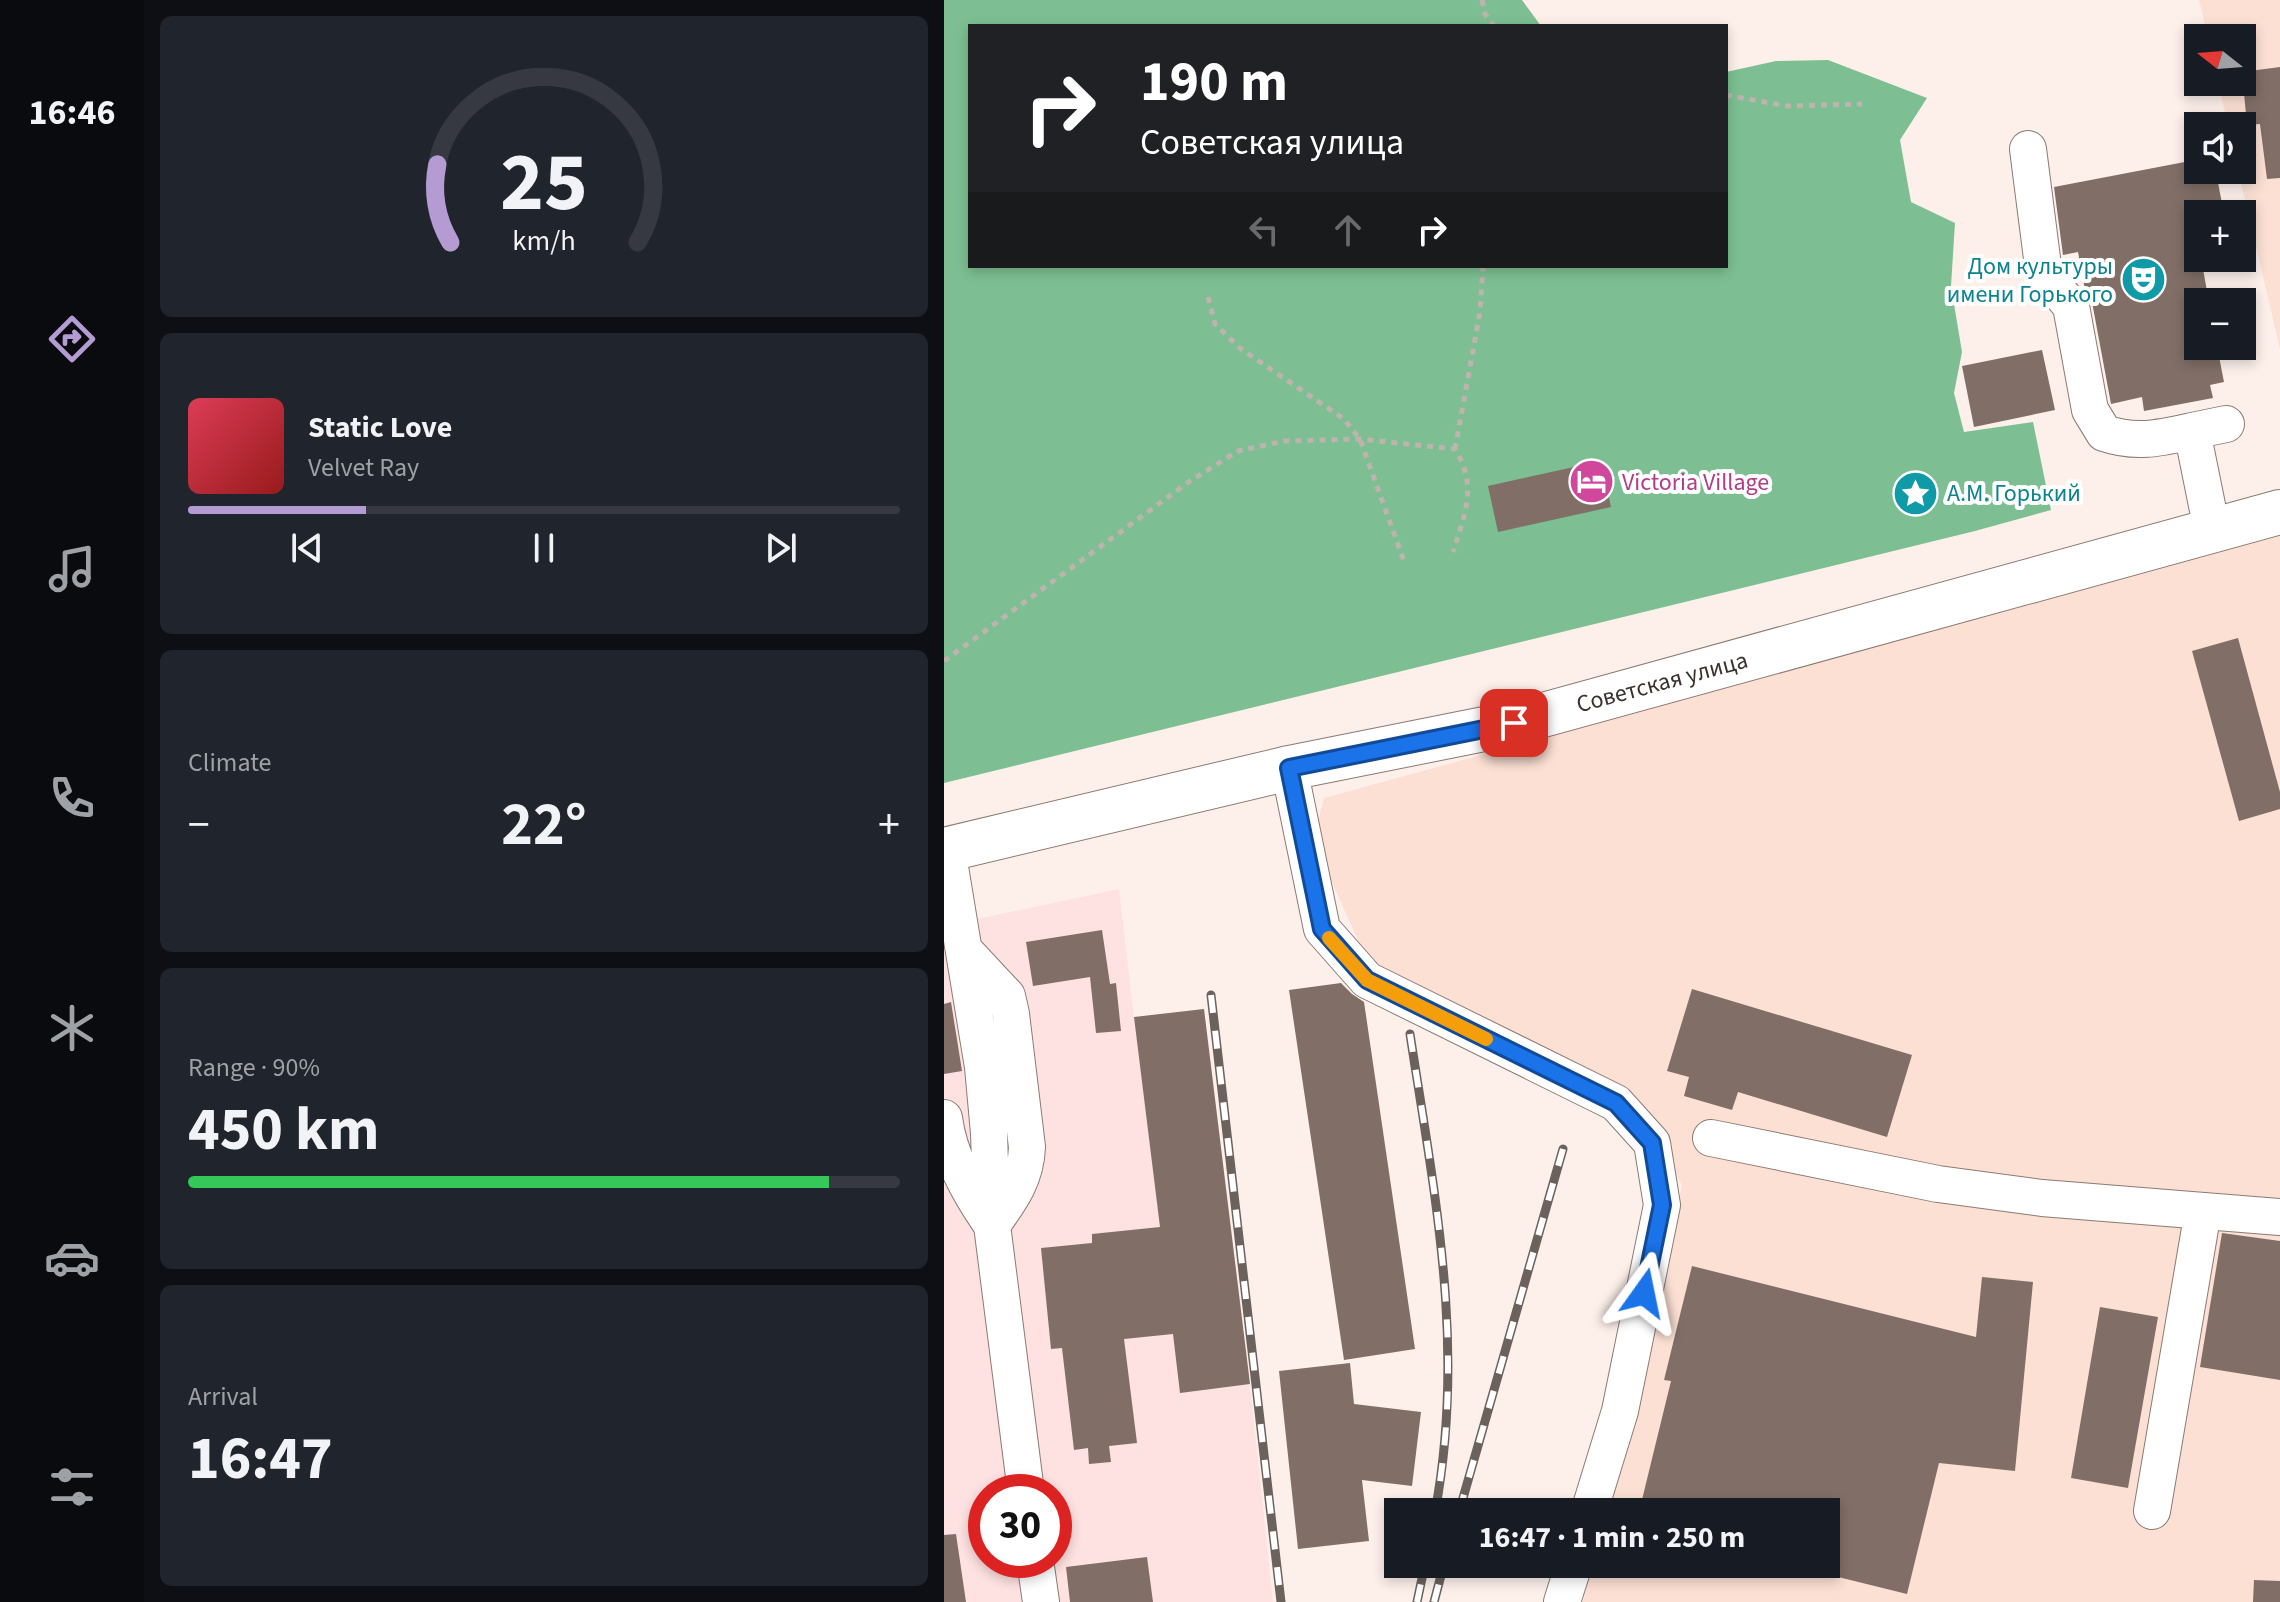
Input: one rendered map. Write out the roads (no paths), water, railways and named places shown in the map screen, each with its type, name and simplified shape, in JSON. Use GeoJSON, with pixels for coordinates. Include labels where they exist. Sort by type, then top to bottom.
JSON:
{"type":"FeatureCollection","features":[{"type":"Feature","properties":{"kind":"main road","name":"Советская улица"},"geometry":{"type":"LineString","coordinates":[[945,850],[1289,768],[1514,723],[2280,512]]}},
{"type":"Feature","properties":{"kind":"street"},"geometry":{"type":"LineString","coordinates":[[2028,149],[2044,274],[2071,306],[2090,410],[2104,433],[2123,439],[2145,441],[2209,428],[2212,530]]}},
{"type":"Feature","properties":{"kind":"street"},"geometry":{"type":"LineString","coordinates":[[1289,768],[1322,929],[1367,980],[1616,1103],[1652,1143],[1662,1205],[1620,1411],[1593,1498]]}},
{"type":"Feature","properties":{"kind":"street"},"geometry":{"type":"LineString","coordinates":[[945,850],[986,1096],[992,1225],[1024,1474]]}},
{"type":"Feature","properties":{"kind":"street"},"geometry":{"type":"LineString","coordinates":[[944,1118],[949,1144],[966,1186],[992,1225]]}},
{"type":"Feature","properties":{"kind":"street"},"geometry":{"type":"LineString","coordinates":[[1711,1138],[1938,1184],[2042,1198],[2280,1217]]}},
{"type":"Feature","properties":{"kind":"street"},"geometry":{"type":"LineString","coordinates":[[2152,1511],[2203,1211]]}},
{"type":"Feature","properties":{"kind":"street"},"geometry":{"type":"LineString","coordinates":[[1038,1578],[1041,1602]]}},
{"type":"Feature","properties":{"kind":"street"},"geometry":{"type":"LineString","coordinates":[[1562,1602],[1570,1578]]}},
{"type":"Feature","properties":{"kind":"railway"},"geometry":{"type":"LineString","coordinates":[[1211,995],[1281,1602]]}},
{"type":"Feature","properties":{"kind":"railway"},"geometry":{"type":"LineString","coordinates":[[1410,1034],[1444,1272],[1448,1391],[1437,1498]]}},
{"type":"Feature","properties":{"kind":"railway"},"geometry":{"type":"LineString","coordinates":[[1463,1498],[1563,1149]]}},
{"type":"Feature","properties":{"kind":"railway"},"geometry":{"type":"LineString","coordinates":[[1417,1602],[1422,1578]]}},
{"type":"Feature","properties":{"kind":"railway"},"geometry":{"type":"LineString","coordinates":[[1434,1602],[1440,1578]]}},
{"type":"Feature","properties":{"kind":"place","name":"Дом культуры имени Горького"},"geometry":{"type":"Point","coordinates":[2144,280]}},
{"type":"Feature","properties":{"kind":"place","name":"Victoria Village"},"geometry":{"type":"Point","coordinates":[1591,482]}},
{"type":"Feature","properties":{"kind":"place","name":"А.М. Горький"},"geometry":{"type":"Point","coordinates":[1916,493]}}]}
